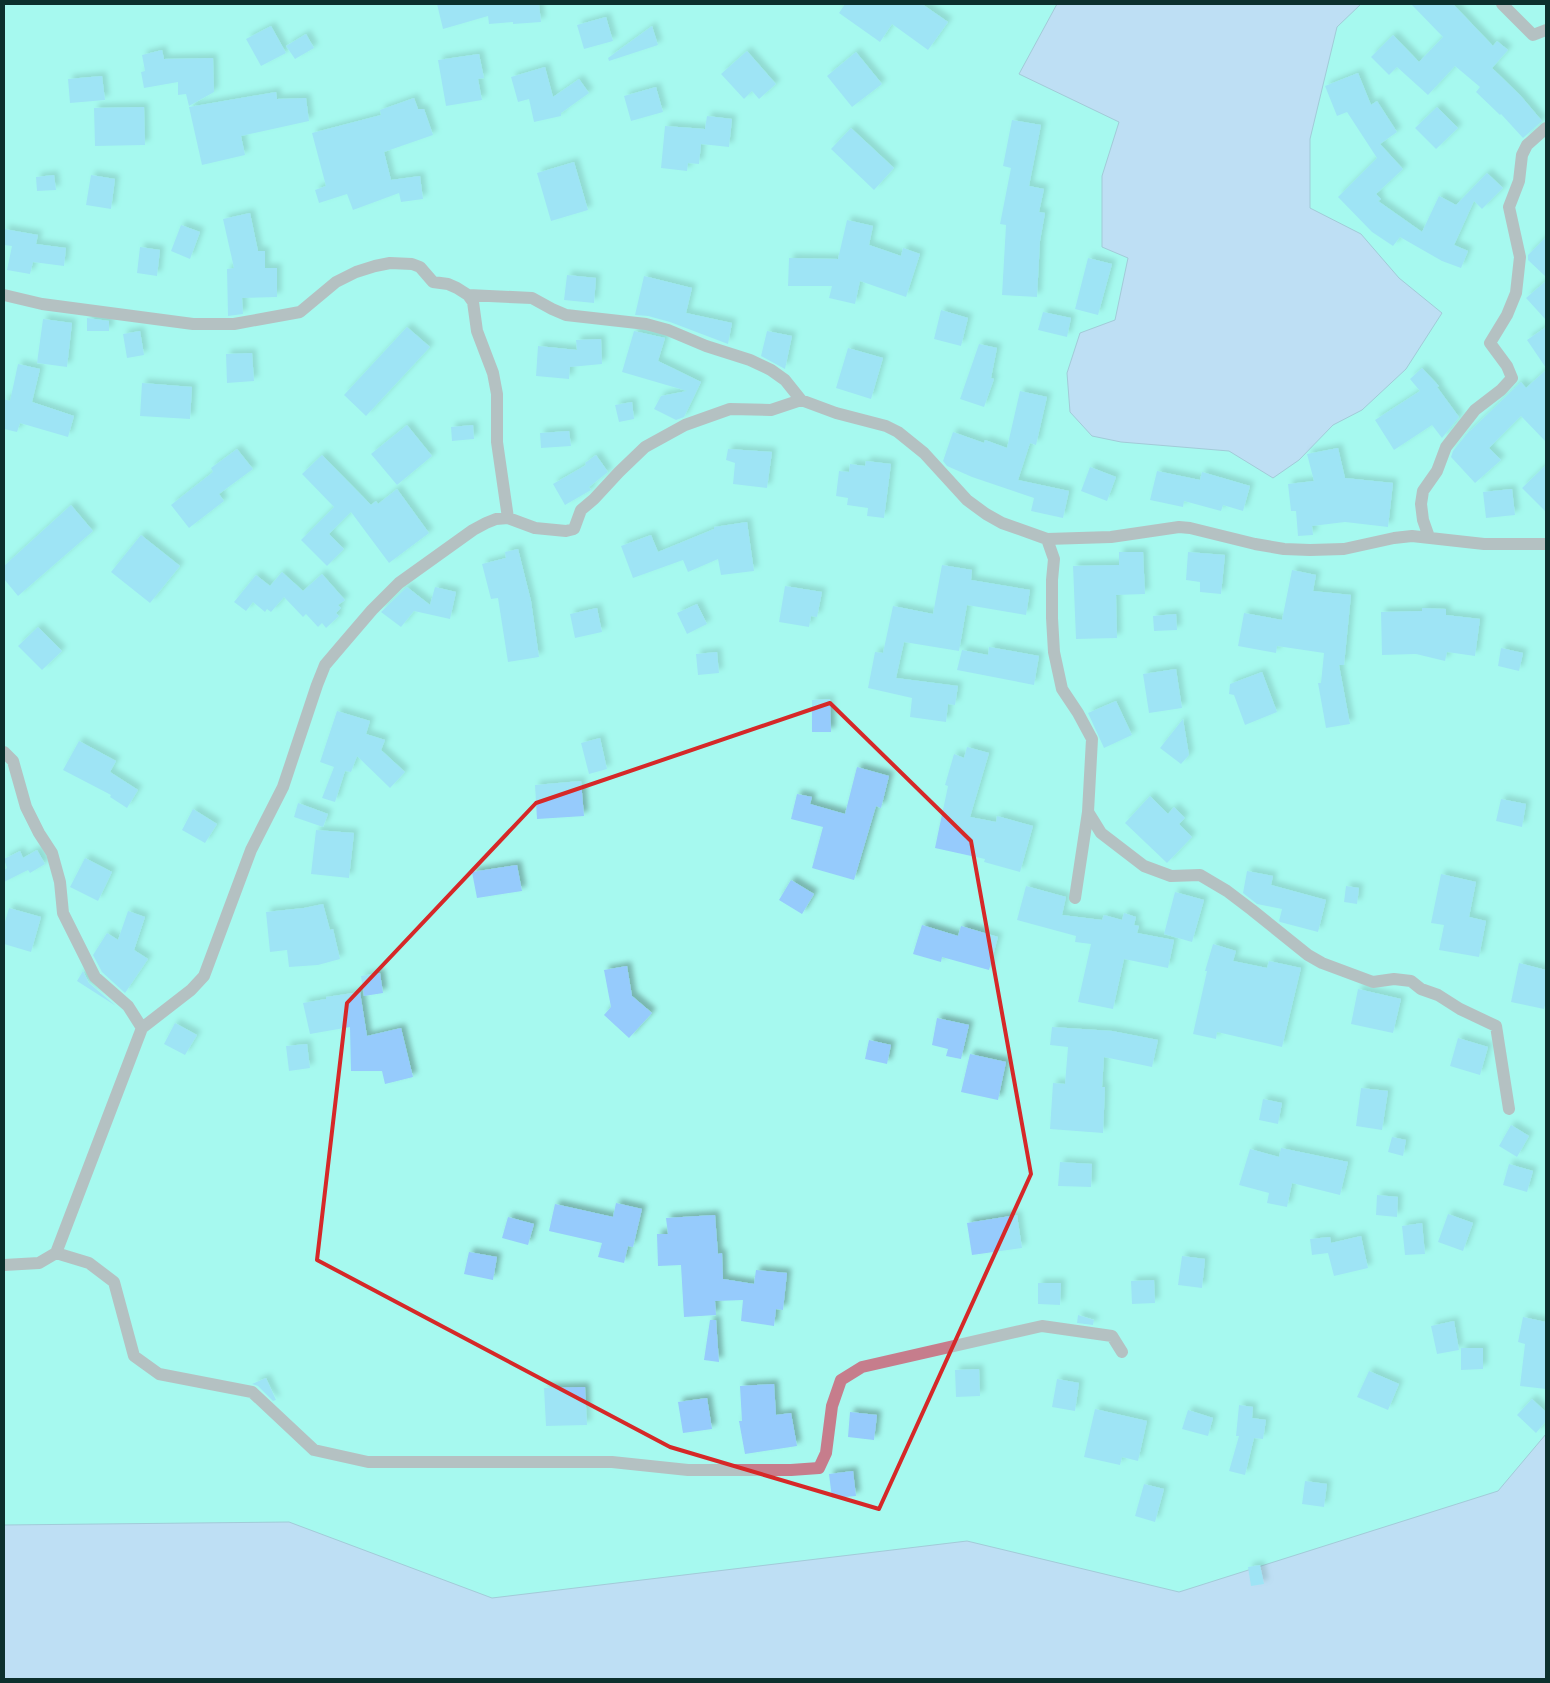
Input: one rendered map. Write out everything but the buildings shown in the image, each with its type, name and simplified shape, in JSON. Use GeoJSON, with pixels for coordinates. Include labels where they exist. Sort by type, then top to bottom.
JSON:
{"type":"FeatureCollection","features":[{"type":"Feature","properties":{"kind":"street"},"geometry":{"type":"LineString","coordinates":[[1502,4],[1533,35],[1546,30]]}},
{"type":"Feature","properties":{"kind":"street"},"geometry":{"type":"LineString","coordinates":[[1429,537],[1423,520],[1421,504],[1423,491],[1437,471],[1446,447],[1475,410],[1501,390],[1512,378],[1507,366],[1490,343],[1507,316],[1516,293],[1520,257],[1509,206],[1519,181],[1522,155],[1526,145],[1546,128]]}},
{"type":"Feature","properties":{"kind":"street"},"geometry":{"type":"LineString","coordinates":[[4,295],[42,304],[193,324],[234,324],[300,312],[336,282],[356,272],[390,263],[405,263],[420,267],[433,282],[448,284],[468,295],[473,302],[477,331],[493,374],[497,394],[497,442],[508,518]]}},
{"type":"Feature","properties":{"kind":"street"},"geometry":{"type":"LineString","coordinates":[[468,295],[532,298],[552,310],[566,314],[646,324],[668,330],[706,346],[750,360],[771,370],[785,380],[802,400],[836,413],[886,426],[898,432],[924,453],[967,500],[986,514],[1002,523],[1047,539],[1111,537],[1179,527],[1255,544],[1310,550],[1344,549],[1412,536],[1484,544],[1546,544]]}},
{"type":"Feature","properties":{"kind":"street"},"geometry":{"type":"LineString","coordinates":[[4,1265],[39,1263],[56,1253],[142,1028],[191,990],[204,976],[252,850],[283,787],[325,665],[372,610],[399,583],[473,530],[496,519],[508,518],[535,528],[566,531],[574,529],[580,510],[594,499],[645,446],[685,425],[730,409],[771,410],[802,400]]}},
{"type":"Feature","properties":{"kind":"street"},"geometry":{"type":"LineString","coordinates":[[1412,536],[1423,520]]}},
{"type":"Feature","properties":{"kind":"street"},"geometry":{"type":"LineString","coordinates":[[1047,539],[1054,559],[1052,580],[1054,652],[1062,689],[1092,739],[1088,812],[1075,898]]}},
{"type":"Feature","properties":{"kind":"street"},"geometry":{"type":"LineString","coordinates":[[4,752],[13,761],[26,807],[52,853],[60,882],[63,913],[75,937],[95,976],[128,1006],[142,1028]]}},
{"type":"Feature","properties":{"kind":"street"},"geometry":{"type":"LineString","coordinates":[[1088,812],[1101,833],[1144,866],[1171,876],[1200,875],[1227,891],[1308,955],[1322,963],[1373,982],[1394,979],[1411,981],[1421,990],[1438,995],[1460,1009],[1496,1026],[1509,1109]]}},
{"type":"Feature","properties":{"kind":"street"},"geometry":{"type":"LineString","coordinates":[[56,1253],[89,1263],[114,1282],[134,1356],[159,1374],[252,1392],[314,1450],[368,1462],[612,1462],[688,1470],[791,1470],[819,1468],[826,1453],[832,1406],[841,1380],[862,1367],[1042,1326],[1112,1336],[1122,1352]]}},
{"type":"Feature","properties":{"kind":"highlighted area"},"geometry":{"type":"Polygon","coordinates":[[[830,703],[971,841],[1031,1174],[879,1509],[670,1447],[317,1260],[347,1003],[536,803],[830,703]]]}},
{"type":"Feature","properties":{"kind":"shaded area"},"geometry":{"type":"Polygon","coordinates":[[[1057,4],[1361,4],[1337,27],[1310,139],[1310,208],[1361,234],[1399,278],[1442,313],[1406,369],[1362,410],[1333,425],[1299,460],[1273,478],[1229,451],[1121,442],[1092,436],[1070,412],[1067,373],[1080,333],[1115,320],[1128,258],[1102,247],[1102,176],[1119,122],[1019,74],[1057,4]]]}},
{"type":"Feature","properties":{"kind":"shaded area"},"geometry":{"type":"Polygon","coordinates":[[[1546,1434],[1546,1679],[4,1679],[4,1525],[289,1522],[492,1598],[967,1541],[1179,1592],[1498,1491],[1546,1434]]]}}]}
